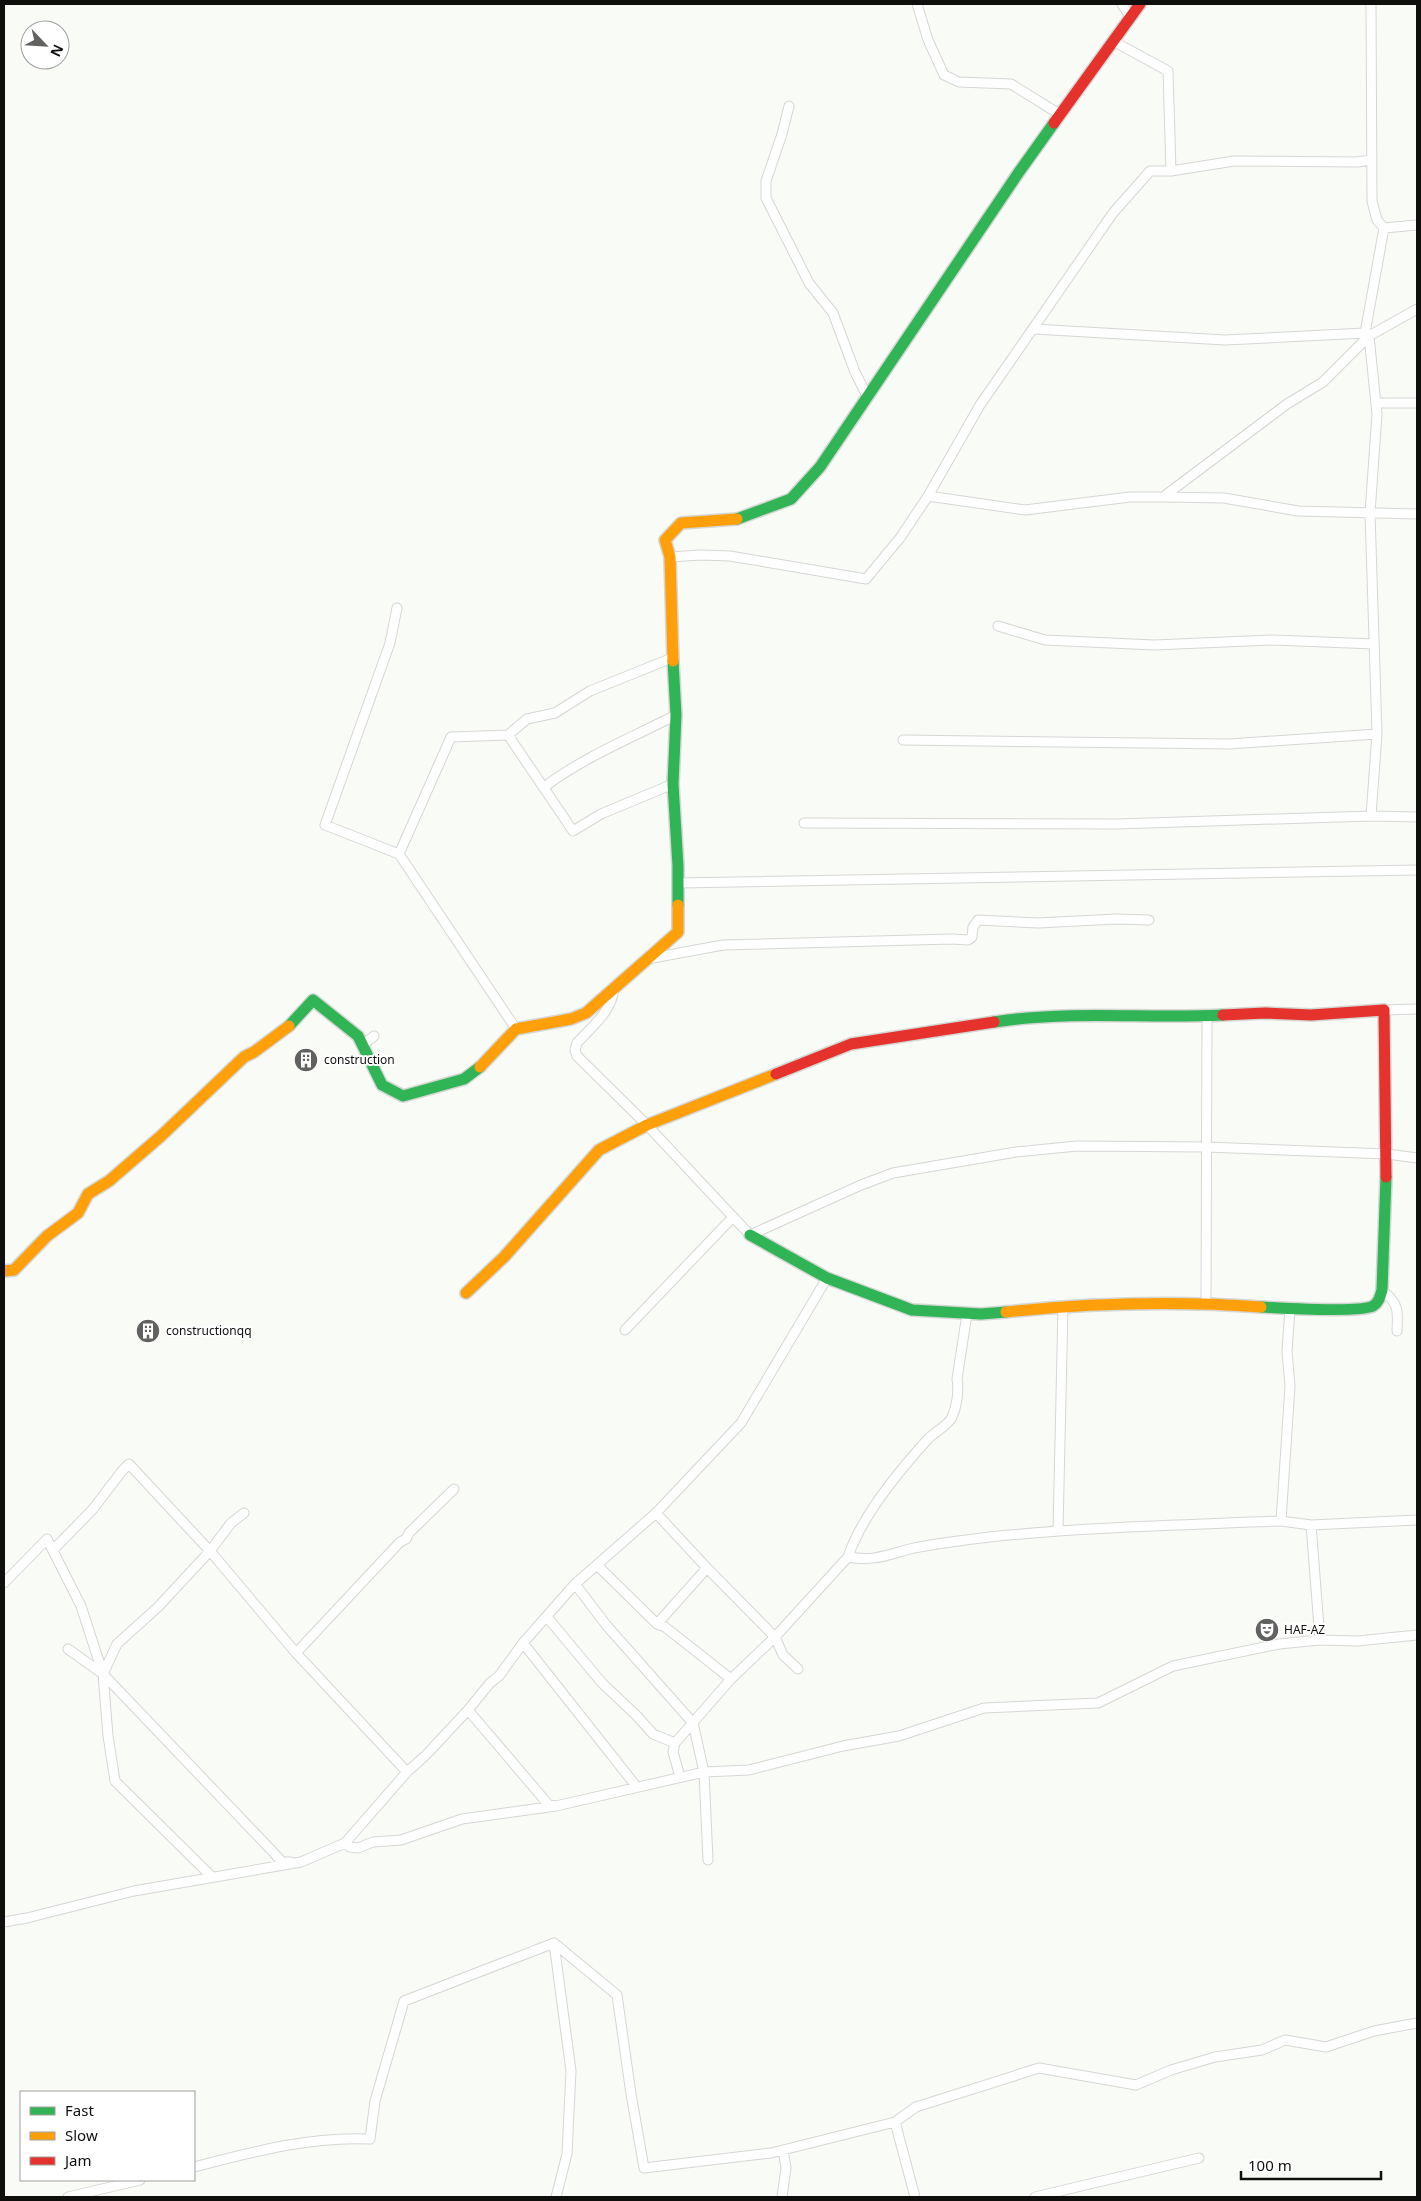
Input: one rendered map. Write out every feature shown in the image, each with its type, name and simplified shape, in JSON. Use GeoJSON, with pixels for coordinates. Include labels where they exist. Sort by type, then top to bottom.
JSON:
{"type":"FeatureCollection","features":[{"type":"Feature","properties":{"kind":"street"},"geometry":{"type":"LineString","coordinates":[[917,4],[928,40],[944,75],[959,82],[1011,84],[1061,115]]}},
{"type":"Feature","properties":{"kind":"street"},"geometry":{"type":"LineString","coordinates":[[1122,4],[1130,17]]}},
{"type":"Feature","properties":{"kind":"street"},"geometry":{"type":"LineString","coordinates":[[4,1271],[14,1270],[47,1236],[78,1213],[88,1194],[109,1181],[154,1142],[244,1057],[254,1052],[290,1025],[312,1000],[358,1036],[382,1085],[403,1096],[464,1079],[488,1060],[516,1029],[571,1019],[586,1013],[678,932],[678,883],[673,784],[676,715],[672,658],[670,557],[665,540],[681,523],[737,519],[791,499],[820,467],[1019,172],[1140,4]]}},
{"type":"Feature","properties":{"kind":"street"},"geometry":{"type":"LineString","coordinates":[[1371,4],[1372,201],[1377,220],[1384,228]]}},
{"type":"Feature","properties":{"kind":"street"},"geometry":{"type":"LineString","coordinates":[[1113,41],[1168,71],[1171,171]]}},
{"type":"Feature","properties":{"kind":"street"},"geometry":{"type":"LineString","coordinates":[[789,106],[782,134],[766,181],[766,198],[809,284],[832,313],[855,372],[867,396]]}},
{"type":"Feature","properties":{"kind":"street"},"geometry":{"type":"LineString","coordinates":[[670,557],[730,556],[866,579],[900,538],[928,496],[980,405],[1113,213],[1150,172],[1171,171],[1234,161],[1357,162],[1371,160]]}},
{"type":"Feature","properties":{"kind":"street"},"geometry":{"type":"LineString","coordinates":[[1384,228],[1417,225]]}},
{"type":"Feature","properties":{"kind":"street"},"geometry":{"type":"LineString","coordinates":[[1372,816],[1377,734],[1370,513],[1377,414],[1367,334],[1384,228]]}},
{"type":"Feature","properties":{"kind":"street"},"geometry":{"type":"LineString","coordinates":[[1163,497],[1287,404],[1323,382],[1367,334],[1417,309]]}},
{"type":"Feature","properties":{"kind":"street"},"geometry":{"type":"LineString","coordinates":[[1034,329],[1225,340],[1367,334]]}},
{"type":"Feature","properties":{"kind":"street"},"geometry":{"type":"LineString","coordinates":[[1376,403],[1417,404]]}},
{"type":"Feature","properties":{"kind":"street"},"geometry":{"type":"LineString","coordinates":[[928,496],[1025,510],[1130,497],[1163,497],[1224,498],[1298,511],[1417,514]]}},
{"type":"Feature","properties":{"kind":"street"},"geometry":{"type":"LineString","coordinates":[[397,608],[390,643],[379,677],[325,823],[328,827],[399,854],[516,1029]]}},
{"type":"Feature","properties":{"kind":"street"},"geometry":{"type":"LineString","coordinates":[[998,626],[1045,640],[1154,646],[1273,640],[1374,644]]}},
{"type":"Feature","properties":{"kind":"street"},"geometry":{"type":"LineString","coordinates":[[399,854],[451,737],[508,735],[526,719],[555,713],[590,691],[672,658]]}},
{"type":"Feature","properties":{"kind":"street"},"geometry":{"type":"LineString","coordinates":[[544,787],[566,771],[599,752],[676,715]]}},
{"type":"Feature","properties":{"kind":"street"},"geometry":{"type":"LineString","coordinates":[[903,740],[1228,744],[1377,734]]}},
{"type":"Feature","properties":{"kind":"street"},"geometry":{"type":"LineString","coordinates":[[508,735],[573,831],[601,814],[673,784]]}},
{"type":"Feature","properties":{"kind":"street"},"geometry":{"type":"LineString","coordinates":[[804,823],[1117,824],[1372,816],[1417,817]]}},
{"type":"Feature","properties":{"kind":"street"},"geometry":{"type":"LineString","coordinates":[[678,883],[1417,870]]}},
{"type":"Feature","properties":{"kind":"street"},"geometry":{"type":"LineString","coordinates":[[647,959],[723,945],[968,940],[972,937],[973,926],[978,920],[1038,923],[1116,919],[1149,920]]}},
{"type":"Feature","properties":{"kind":"street"},"geometry":{"type":"LineString","coordinates":[[614,989],[613,1000],[608,1011],[577,1043],[575,1050],[577,1056],[646,1125],[750,1235],[827,1278],[912,1310],[967,1314],[1063,1306],[1206,1303],[1290,1309],[1354,1309],[1372,1307],[1379,1301],[1382,1290],[1387,1154],[1384,1010]]}},
{"type":"Feature","properties":{"kind":"street"},"geometry":{"type":"LineString","coordinates":[[466,1293],[504,1256],[600,1150],[646,1125],[851,1044],[1023,1016],[1097,1014],[1207,1016],[1265,1013],[1311,1015],[1417,1009]]}},
{"type":"Feature","properties":{"kind":"street"},"geometry":{"type":"LineString","coordinates":[[1206,1303],[1207,1016]]}},
{"type":"Feature","properties":{"kind":"street"},"geometry":{"type":"LineString","coordinates":[[362,1045],[374,1036]]}},
{"type":"Feature","properties":{"kind":"street"},"geometry":{"type":"LineString","coordinates":[[750,1235],[861,1185],[893,1173],[1016,1152],[1077,1146],[1206,1147],[1387,1154],[1417,1158]]}},
{"type":"Feature","properties":{"kind":"street"},"geometry":{"type":"LineString","coordinates":[[625,1330],[732,1217]]}},
{"type":"Feature","properties":{"kind":"street"},"geometry":{"type":"LineString","coordinates":[[4,1922],[134,1891],[211,1876],[301,1862],[345,1843],[407,1772],[426,1755],[468,1710],[575,1584],[656,1513],[741,1423],[827,1278]]}},
{"type":"Feature","properties":{"kind":"street"},"geometry":{"type":"LineString","coordinates":[[1382,1290],[1392,1298],[1398,1309],[1397,1331]]}},
{"type":"Feature","properties":{"kind":"street"},"geometry":{"type":"LineString","coordinates":[[1058,1531],[1063,1306]]}},
{"type":"Feature","properties":{"kind":"street"},"geometry":{"type":"LineString","coordinates":[[1281,1521],[1290,1386],[1287,1351],[1290,1309]]}},
{"type":"Feature","properties":{"kind":"street"},"geometry":{"type":"LineString","coordinates":[[680,1777],[673,1752],[675,1743],[731,1679],[775,1637],[848,1557],[853,1542],[896,1475],[932,1434],[952,1418],[959,1390],[958,1379],[967,1314]]}},
{"type":"Feature","properties":{"kind":"street"},"geometry":{"type":"LineString","coordinates":[[53,1550],[93,1509],[129,1464],[210,1551],[296,1653],[407,1772]]}},
{"type":"Feature","properties":{"kind":"street"},"geometry":{"type":"LineString","coordinates":[[296,1653],[400,1542],[406,1539],[409,1533],[454,1489]]}},
{"type":"Feature","properties":{"kind":"street"},"geometry":{"type":"LineString","coordinates":[[103,1674],[118,1644],[158,1607],[210,1551],[232,1523],[244,1512]]}},
{"type":"Feature","properties":{"kind":"street"},"geometry":{"type":"LineString","coordinates":[[656,1513],[775,1637],[783,1654],[798,1669]]}},
{"type":"Feature","properties":{"kind":"street"},"geometry":{"type":"LineString","coordinates":[[848,1557],[864,1560],[888,1557],[915,1548],[974,1539],[1058,1531],[1281,1521],[1311,1525],[1417,1520]]}},
{"type":"Feature","properties":{"kind":"street"},"geometry":{"type":"LineString","coordinates":[[1311,1525],[1320,1640]]}},
{"type":"Feature","properties":{"kind":"street"},"geometry":{"type":"LineString","coordinates":[[4,1583],[47,1539],[81,1606],[103,1674],[108,1736],[115,1781],[211,1876]]}},
{"type":"Feature","properties":{"kind":"street"},"geometry":{"type":"LineString","coordinates":[[596,1565],[657,1624],[665,1627],[731,1679]]}},
{"type":"Feature","properties":{"kind":"street"},"geometry":{"type":"LineString","coordinates":[[657,1624],[707,1568]]}},
{"type":"Feature","properties":{"kind":"street"},"geometry":{"type":"LineString","coordinates":[[575,1584],[606,1626],[693,1723],[704,1772],[708,1818],[708,1860]]}},
{"type":"Feature","properties":{"kind":"street"},"geometry":{"type":"LineString","coordinates":[[547,1617],[602,1683],[653,1734],[675,1743]]}},
{"type":"Feature","properties":{"kind":"street"},"geometry":{"type":"LineString","coordinates":[[345,1843],[350,1847],[358,1848],[373,1842],[409,1838],[462,1819],[556,1806],[636,1786],[704,1772],[748,1770],[843,1746],[899,1736],[984,1708],[1098,1703],[1173,1666],[1280,1644],[1320,1640],[1357,1641],[1417,1634]]}},
{"type":"Feature","properties":{"kind":"street"},"geometry":{"type":"LineString","coordinates":[[523,1643],[636,1786]]}},
{"type":"Feature","properties":{"kind":"street"},"geometry":{"type":"LineString","coordinates":[[68,1649],[103,1674],[282,1862],[301,1862]]}},
{"type":"Feature","properties":{"kind":"street"},"geometry":{"type":"LineString","coordinates":[[468,1710],[548,1804],[556,1806]]}},
{"type":"Feature","properties":{"kind":"street"},"geometry":{"type":"LineString","coordinates":[[554,1943],[617,1995],[644,2168],[783,2150],[895,2122],[916,2107],[1039,2068],[1136,2085],[1171,2070],[1206,2060],[1262,2050],[1285,2040],[1326,2046],[1374,2031],[1417,2023]]}},
{"type":"Feature","properties":{"kind":"street"},"geometry":{"type":"LineString","coordinates":[[195,2167],[282,2145],[343,2137],[370,2139],[375,2101],[404,2001],[554,1943]]}},
{"type":"Feature","properties":{"kind":"street"},"geometry":{"type":"LineString","coordinates":[[554,1943],[570,2071],[567,2154],[556,2197]]}},
{"type":"Feature","properties":{"kind":"street"},"geometry":{"type":"LineString","coordinates":[[895,2122],[916,2197]]}},
{"type":"Feature","properties":{"kind":"street"},"geometry":{"type":"LineString","coordinates":[[782,2197],[786,2168],[783,2150]]}},
{"type":"Feature","properties":{"kind":"street"},"geometry":{"type":"LineString","coordinates":[[1035,2197],[1199,2158]]}},
{"type":"Feature","properties":{"kind":"street"},"geometry":{"type":"LineString","coordinates":[[68,2197],[136,2181]]}},
{"type":"Feature","properties":{"kind":"traffic: fast"},"geometry":{"type":"LineString","coordinates":[[737,519],[791,499],[820,467],[1054,123]]}},
{"type":"Feature","properties":{"kind":"traffic: fast"},"geometry":{"type":"LineString","coordinates":[[673,661],[676,715],[673,784],[678,866],[678,905]]}},
{"type":"Feature","properties":{"kind":"traffic: fast"},"geometry":{"type":"LineString","coordinates":[[289,1026],[313,1000],[358,1036],[382,1085],[403,1096],[464,1079],[480,1067]]}},
{"type":"Feature","properties":{"kind":"traffic: fast"},"geometry":{"type":"LineString","coordinates":[[994,1022],[1051,1016],[1223,1015]]}},
{"type":"Feature","properties":{"kind":"traffic: fast"},"geometry":{"type":"LineString","coordinates":[[1261,1307],[1319,1310],[1353,1309],[1365,1308],[1377,1303],[1382,1290],[1386,1177]]}},
{"type":"Feature","properties":{"kind":"traffic: fast"},"geometry":{"type":"LineString","coordinates":[[750,1235],[827,1278],[912,1310],[981,1314],[1006,1312]]}},
{"type":"Feature","properties":{"kind":"traffic: slow"},"geometry":{"type":"LineString","coordinates":[[673,661],[670,557],[665,540],[681,523],[737,519]]}},
{"type":"Feature","properties":{"kind":"traffic: slow"},"geometry":{"type":"LineString","coordinates":[[480,1067],[516,1029],[571,1019],[586,1013],[678,932],[678,905]]}},
{"type":"Feature","properties":{"kind":"traffic: slow"},"geometry":{"type":"LineString","coordinates":[[4,1271],[14,1270],[47,1236],[78,1213],[88,1194],[109,1181],[161,1136],[244,1057],[254,1052],[289,1026]]}},
{"type":"Feature","properties":{"kind":"traffic: slow"},"geometry":{"type":"LineString","coordinates":[[466,1293],[504,1257],[599,1150],[647,1125],[776,1074]]}},
{"type":"Feature","properties":{"kind":"traffic: slow"},"geometry":{"type":"LineString","coordinates":[[1006,1312],[1134,1304],[1261,1307]]}},
{"type":"Feature","properties":{"kind":"traffic: jam"},"geometry":{"type":"LineString","coordinates":[[1054,123],[1140,4]]}},
{"type":"Feature","properties":{"kind":"traffic: jam"},"geometry":{"type":"LineString","coordinates":[[1223,1015],[1265,1013],[1311,1015],[1384,1010],[1386,1177]]}},
{"type":"Feature","properties":{"kind":"traffic: jam"},"geometry":{"type":"LineString","coordinates":[[776,1074],[851,1044],[994,1022]]}},
{"type":"Feature","properties":{"kind":"place","name":"construction"},"geometry":{"type":"Point","coordinates":[306,1060]}},
{"type":"Feature","properties":{"kind":"place","name":"constructionqq"},"geometry":{"type":"Point","coordinates":[148,1331]}},
{"type":"Feature","properties":{"kind":"place","name":"HAF-AZ"},"geometry":{"type":"Point","coordinates":[1267,1630]}}]}
